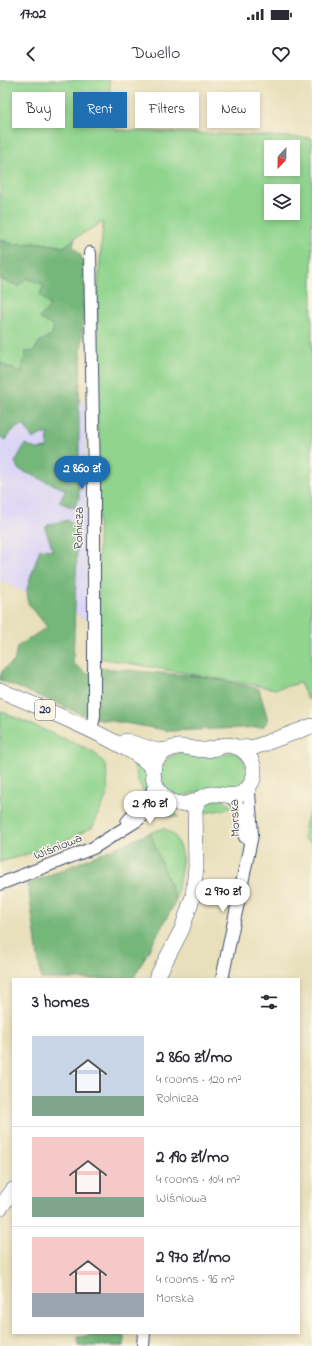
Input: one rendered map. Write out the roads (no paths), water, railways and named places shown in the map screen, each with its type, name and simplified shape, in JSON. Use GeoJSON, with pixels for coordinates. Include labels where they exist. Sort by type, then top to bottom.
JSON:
{"type":"FeatureCollection","features":[{"type":"Feature","properties":{"kind":"main road","name":"20"},"geometry":{"type":"LineString","coordinates":[[0,690],[110,738],[157,751],[167,750],[178,746],[202,750],[213,749],[225,745],[234,745],[241,748],[250,749],[286,737],[312,726]]}},
{"type":"Feature","properties":{"kind":"main road","name":"20"},"geometry":{"type":"LineString","coordinates":[[230,796],[242,793],[262,758],[286,737]]}},
{"type":"Feature","properties":{"kind":"main road","name":"20"},"geometry":{"type":"LineString","coordinates":[[110,738],[149,763],[161,795],[174,803]]}},
{"type":"Feature","properties":{"kind":"main road"},"geometry":{"type":"LineString","coordinates":[[241,748],[251,757],[252,777]]}},
{"type":"Feature","properties":{"kind":"main road"},"geometry":{"type":"LineString","coordinates":[[154,777],[159,758],[167,750]]}},
{"type":"Feature","properties":{"kind":"main road"},"geometry":{"type":"LineString","coordinates":[[174,803],[191,803],[200,798],[213,794],[230,796]]}},
{"type":"Feature","properties":{"kind":"main road"},"geometry":{"type":"LineString","coordinates":[[157,978],[182,928],[191,903],[196,875],[195,850],[197,834],[195,809],[200,798]]}},
{"type":"Feature","properties":{"kind":"main road"},"geometry":{"type":"LineString","coordinates":[[174,803],[183,813],[195,850]]}},
{"type":"Feature","properties":{"kind":"main road"},"geometry":{"type":"LineString","coordinates":[[0,1208],[12,1191]]}},
{"type":"Feature","properties":{"kind":"street","name":"Rolnicza"},"geometry":{"type":"LineString","coordinates":[[90,253],[94,482],[94,717],[90,730]]}},
{"type":"Feature","properties":{"kind":"street","name":"Wiśniowa"},"geometry":{"type":"LineString","coordinates":[[123,828],[131,816],[152,793],[154,777]]}},
{"type":"Feature","properties":{"kind":"street","name":"Morska"},"geometry":{"type":"LineString","coordinates":[[222,978],[247,852],[252,835],[249,793],[252,777]]}},
{"type":"Feature","properties":{"kind":"street","name":"Morska"},"geometry":{"type":"LineString","coordinates":[[230,796],[235,800],[242,813],[247,852]]}},
{"type":"Feature","properties":{"kind":"street","name":"Wiśniowa"},"geometry":{"type":"LineString","coordinates":[[0,884],[93,848],[136,821],[155,806],[163,803],[174,803]]}},
{"type":"Feature","properties":{"kind":"street"},"geometry":{"type":"LineString","coordinates":[[142,1346],[144,1334]]}}]}
